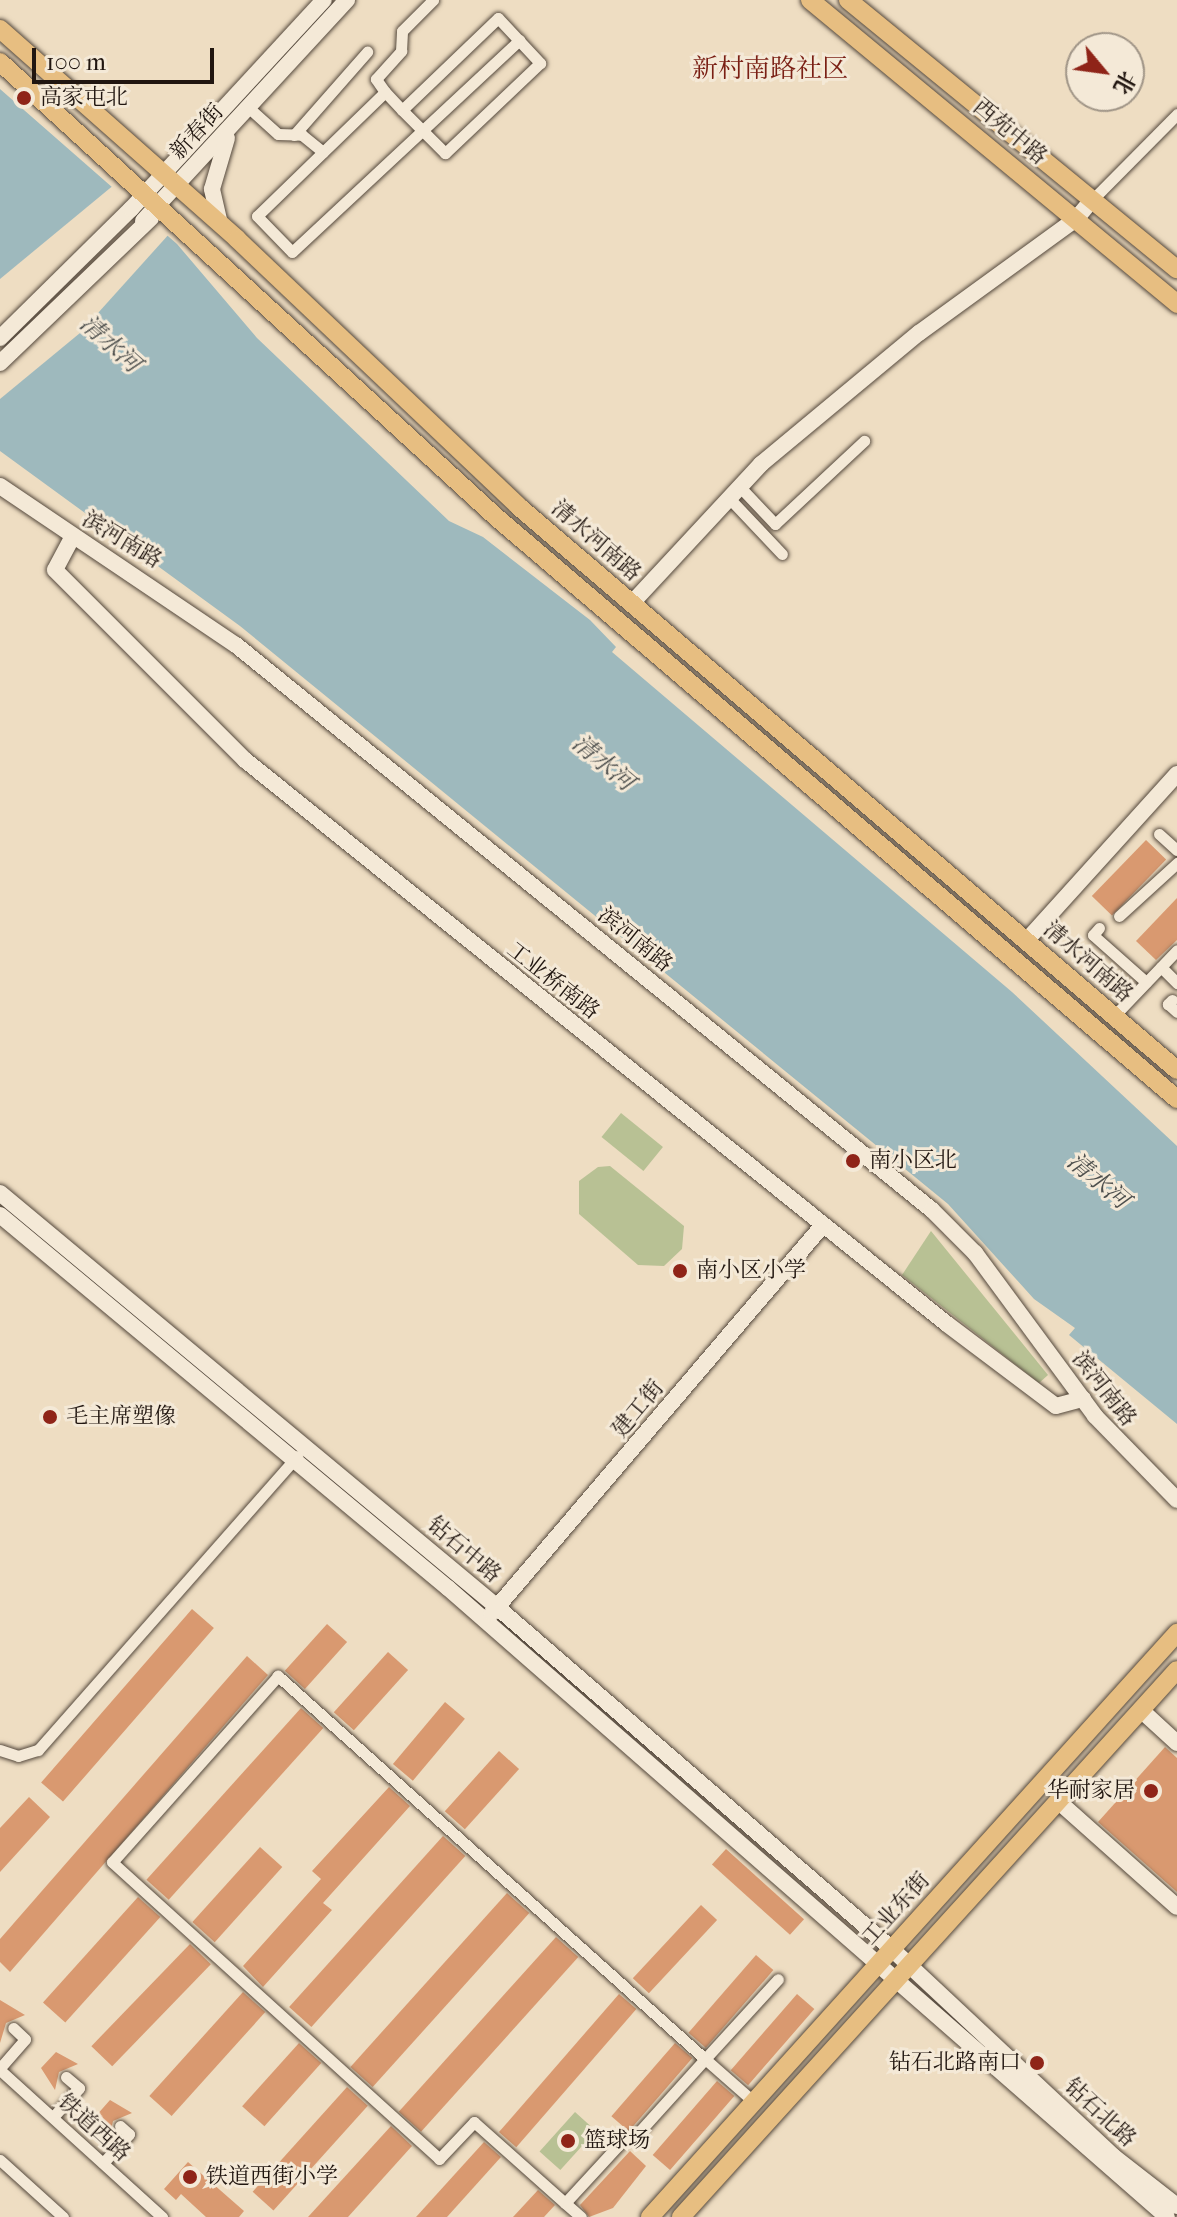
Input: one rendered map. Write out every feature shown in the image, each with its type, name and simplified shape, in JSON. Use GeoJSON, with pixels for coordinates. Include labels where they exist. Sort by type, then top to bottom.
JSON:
{"type":"FeatureCollection","features":[{"type":"Feature","properties":{"kind":"main road","name":"新春街"},"geometry":{"type":"LineString","coordinates":[[170,180],[185,149],[324,0]]}},
{"type":"Feature","properties":{"kind":"main road","name":"新春街"},"geometry":{"type":"LineString","coordinates":[[0,363],[143,221],[153,198],[233,125],[347,0]]}},
{"type":"Feature","properties":{"kind":"main road","name":"西苑中路"},"geometry":{"type":"LineString","coordinates":[[810,0],[1177,304]]}},
{"type":"Feature","properties":{"kind":"main road","name":"西苑中路"},"geometry":{"type":"LineString","coordinates":[[848,0],[1177,269]]}},
{"type":"Feature","properties":{"kind":"main road","name":"清水河南路"},"geometry":{"type":"LineString","coordinates":[[0,29],[220,224],[464,456],[1177,1070]]}},
{"type":"Feature","properties":{"kind":"main road","name":"清水河南路"},"geometry":{"type":"LineString","coordinates":[[0,62],[179,221],[496,517],[1177,1099]]}},
{"type":"Feature","properties":{"kind":"main road"},"geometry":{"type":"LineString","coordinates":[[220,224],[214,172],[233,125]]}},
{"type":"Feature","properties":{"kind":"main road"},"geometry":{"type":"LineString","coordinates":[[134,148],[158,156],[185,149]]}},
{"type":"Feature","properties":{"kind":"main road"},"geometry":{"type":"LineString","coordinates":[[129,177],[131,209]]}},
{"type":"Feature","properties":{"kind":"main road","name":"新春街"},"geometry":{"type":"LineString","coordinates":[[0,338],[131,209],[153,198]]}},
{"type":"Feature","properties":{"kind":"main road"},"geometry":{"type":"LineString","coordinates":[[632,603],[734,492],[919,333],[1076,219],[1093,199]]}},
{"type":"Feature","properties":{"kind":"main road"},"geometry":{"type":"LineString","coordinates":[[143,221],[162,215],[179,221]]}},
{"type":"Feature","properties":{"kind":"main road","name":"滨河南路"},"geometry":{"type":"LineString","coordinates":[[0,486],[70,540],[192,621],[890,1182],[971,1265],[1079,1401],[1177,1512]]}},
{"type":"Feature","properties":{"kind":"main road","name":"滨河南路"},"geometry":{"type":"LineString","coordinates":[[0,501],[70,540]]}},
{"type":"Feature","properties":{"kind":"main road","name":"工业桥南路"},"geometry":{"type":"LineString","coordinates":[[70,540],[55,570],[245,760],[823,1225],[1056,1406],[1079,1401]]}},
{"type":"Feature","properties":{"kind":"main road"},"geometry":{"type":"LineString","coordinates":[[1026,941],[1177,774]]}},
{"type":"Feature","properties":{"kind":"main road","name":"钻石中路"},"geometry":{"type":"LineString","coordinates":[[0,1193],[300,1452],[485,1621],[878,1964]]}},
{"type":"Feature","properties":{"kind":"main road","name":"钻石中路"},"geometry":{"type":"LineString","coordinates":[[0,1215],[497,1607],[892,1949]]}},
{"type":"Feature","properties":{"kind":"main road","name":"建工街"},"geometry":{"type":"LineString","coordinates":[[485,1621],[823,1225]]}},
{"type":"Feature","properties":{"kind":"main road","name":"滨河南路"},"geometry":{"type":"LineString","coordinates":[[1079,1401],[1177,1500]]}},
{"type":"Feature","properties":{"kind":"main road","name":"工业东街"},"geometry":{"type":"LineString","coordinates":[[650,2217],[1177,1633]]}},
{"type":"Feature","properties":{"kind":"main road"},"geometry":{"type":"LineString","coordinates":[[681,2217],[1177,1670]]}},
{"type":"Feature","properties":{"kind":"main road"},"geometry":{"type":"LineString","coordinates":[[1141,1710],[1172,1739]]}},
{"type":"Feature","properties":{"kind":"main road"},"geometry":{"type":"LineString","coordinates":[[1058,1801],[1177,1907]]}},
{"type":"Feature","properties":{"kind":"main road","name":"钻石北路"},"geometry":{"type":"LineString","coordinates":[[892,1949],[1113,2156],[1177,2206]]}},
{"type":"Feature","properties":{"kind":"main road","name":"钻石北路"},"geometry":{"type":"LineString","coordinates":[[878,1964],[1167,2217]]}},
{"type":"Feature","properties":{"kind":"street"},"geometry":{"type":"LineString","coordinates":[[402,110],[498,18],[540,63],[445,153],[402,110],[385,92],[376,79],[401,51],[402,31],[433,0]]}},
{"type":"Feature","properties":{"kind":"street"},"geometry":{"type":"LineString","coordinates":[[385,92],[257,216],[292,252],[519,40]]}},
{"type":"Feature","properties":{"kind":"street"},"geometry":{"type":"LineString","coordinates":[[294,135],[367,52]]}},
{"type":"Feature","properties":{"kind":"street"},"geometry":{"type":"LineString","coordinates":[[249,108],[278,134],[294,135],[323,152]]}},
{"type":"Feature","properties":{"kind":"street"},"geometry":{"type":"LineString","coordinates":[[1093,199],[1177,114]]}},
{"type":"Feature","properties":{"kind":"street"},"geometry":{"type":"LineString","coordinates":[[734,492],[775,524],[864,441]]}},
{"type":"Feature","properties":{"kind":"street"},"geometry":{"type":"LineString","coordinates":[[734,492],[782,554]]}},
{"type":"Feature","properties":{"kind":"street"},"geometry":{"type":"LineString","coordinates":[[1159,834],[1177,850]]}},
{"type":"Feature","properties":{"kind":"street"},"geometry":{"type":"LineString","coordinates":[[1119,916],[1177,863]]}},
{"type":"Feature","properties":{"kind":"street"},"geometry":{"type":"LineString","coordinates":[[1099,928],[1093,935],[1146,982]]}},
{"type":"Feature","properties":{"kind":"street"},"geometry":{"type":"LineString","coordinates":[[1114,1016],[1177,950]]}},
{"type":"Feature","properties":{"kind":"street"},"geometry":{"type":"LineString","coordinates":[[1161,967],[1177,983]]}},
{"type":"Feature","properties":{"kind":"street"},"geometry":{"type":"LineString","coordinates":[[1172,1000],[1168,1004],[1177,1012]]}},
{"type":"Feature","properties":{"kind":"street"},"geometry":{"type":"LineString","coordinates":[[0,1750],[18,1756],[38,1750],[300,1452]]}},
{"type":"Feature","properties":{"kind":"street"},"geometry":{"type":"LineString","coordinates":[[581,2217],[474,2122],[439,2159],[112,1862],[278,1676],[754,2102]]}},
{"type":"Feature","properties":{"kind":"street"},"geometry":{"type":"LineString","coordinates":[[565,2203],[778,1979]]}},
{"type":"Feature","properties":{"kind":"street"},"geometry":{"type":"LineString","coordinates":[[0,2069],[25,2039],[13,2028]]}},
{"type":"Feature","properties":{"kind":"street","name":"铁道西路"},"geometry":{"type":"LineString","coordinates":[[0,2069],[162,2217]]}},
{"type":"Feature","properties":{"kind":"street"},"geometry":{"type":"LineString","coordinates":[[53,2117],[79,2088],[66,2077]]}},
{"type":"Feature","properties":{"kind":"street"},"geometry":{"type":"LineString","coordinates":[[103,2163],[129,2134],[120,2126]]}},
{"type":"Feature","properties":{"kind":"street"},"geometry":{"type":"LineString","coordinates":[[0,2160],[63,2217]]}},
{"type":"Feature","properties":{"kind":"green space"},"geometry":{"type":"Polygon","coordinates":[[[621,1113],[663,1147],[643,1171],[601,1137],[621,1113]]]}},
{"type":"Feature","properties":{"kind":"green space"},"geometry":{"type":"Polygon","coordinates":[[[610,1166],[684,1226],[682,1249],[664,1266],[638,1265],[579,1214],[579,1181],[598,1167],[610,1166]]]}},
{"type":"Feature","properties":{"kind":"green space"},"geometry":{"type":"Polygon","coordinates":[[[931,1231],[1048,1375],[1039,1383],[902,1275],[931,1231]]]}},
{"type":"Feature","properties":{"kind":"green space","name":"篮球场"},"geometry":{"type":"Polygon","coordinates":[[[575,2112],[596,2131],[560,2170],[540,2151],[575,2112]]]}},
{"type":"Feature","properties":{"kind":"water","name":"清水河"},"geometry":{"type":"Polygon","coordinates":[[[0,89],[177,244],[257,338],[449,521],[483,537],[590,620],[616,647],[612,652],[1012,992],[1177,1146],[1177,1424],[1069,1335],[1075,1328],[1034,1299],[948,1204],[240,626],[0,451],[0,89]]]}},
{"type":"Feature","properties":{"kind":"pier"},"geometry":{"type":"Polygon","coordinates":[[[115,184],[170,233],[80,333],[0,399],[0,279],[115,184]]]}},
{"type":"Feature","properties":{"kind":"building"},"geometry":{"type":"Polygon","coordinates":[[[1146,840],[1166,859],[1112,916],[1092,896],[1146,840]]]}},
{"type":"Feature","properties":{"kind":"building"},"geometry":{"type":"Polygon","coordinates":[[[1177,898],[1177,940],[1156,960],[1136,941],[1177,898]]]}},
{"type":"Feature","properties":{"kind":"building"},"geometry":{"type":"Polygon","coordinates":[[[192,1609],[214,1628],[63,1802],[41,1783],[192,1609]]]}},
{"type":"Feature","properties":{"kind":"building"},"geometry":{"type":"Polygon","coordinates":[[[327,1624],[347,1642],[305,1689],[285,1671],[327,1624]]]}},
{"type":"Feature","properties":{"kind":"building"},"geometry":{"type":"Polygon","coordinates":[[[388,1652],[408,1670],[354,1730],[334,1712],[388,1652]]]}},
{"type":"Feature","properties":{"kind":"building"},"geometry":{"type":"Polygon","coordinates":[[[247,1656],[268,1675],[10,1972],[0,1962],[0,1939],[247,1656]]]}},
{"type":"Feature","properties":{"kind":"building"},"geometry":{"type":"Polygon","coordinates":[[[445,1702],[465,1719],[413,1781],[393,1764],[445,1702]]]}},
{"type":"Feature","properties":{"kind":"building"},"geometry":{"type":"Polygon","coordinates":[[[301,1708],[323,1728],[169,1900],[146,1880],[301,1708]]]}},
{"type":"Feature","properties":{"kind":"building","name":"华耐家居"},"geometry":{"type":"Polygon","coordinates":[[[1165,1747],[1177,1758],[1177,1892],[1098,1822],[1165,1747]]]}},
{"type":"Feature","properties":{"kind":"building"},"geometry":{"type":"Polygon","coordinates":[[[499,1751],[519,1769],[465,1829],[445,1811],[499,1751]]]}},
{"type":"Feature","properties":{"kind":"building"},"geometry":{"type":"Polygon","coordinates":[[[389,1787],[410,1806],[323,1903],[332,1910],[263,1987],[243,1966],[321,1879],[312,1871],[389,1787]]]}},
{"type":"Feature","properties":{"kind":"building"},"geometry":{"type":"Polygon","coordinates":[[[29,1797],[50,1817],[0,1872],[0,1828],[29,1797]]]}},
{"type":"Feature","properties":{"kind":"building"},"geometry":{"type":"Polygon","coordinates":[[[443,1836],[465,1856],[311,2027],[289,2007],[443,1836]]]}},
{"type":"Feature","properties":{"kind":"building"},"geometry":{"type":"Polygon","coordinates":[[[260,1847],[282,1867],[215,1942],[192,1922],[260,1847]]]}},
{"type":"Feature","properties":{"kind":"building"},"geometry":{"type":"Polygon","coordinates":[[[726,1849],[804,1919],[790,1935],[712,1865],[726,1849]]]}},
{"type":"Feature","properties":{"kind":"building"},"geometry":{"type":"Polygon","coordinates":[[[507,1893],[529,1913],[373,2087],[350,2067],[507,1893]]]}},
{"type":"Feature","properties":{"kind":"building"},"geometry":{"type":"Polygon","coordinates":[[[138,1897],[160,1917],[65,2023],[43,2003],[138,1897]]]}},
{"type":"Feature","properties":{"kind":"building"},"geometry":{"type":"Polygon","coordinates":[[[701,1905],[717,1920],[649,1993],[633,1978],[701,1905]]]}},
{"type":"Feature","properties":{"kind":"building"},"geometry":{"type":"Polygon","coordinates":[[[556,1937],[578,1957],[421,2132],[399,2112],[556,1937]]]}},
{"type":"Feature","properties":{"kind":"building"},"geometry":{"type":"Polygon","coordinates":[[[190,1944],[211,1964],[112,2066],[91,2046],[190,1944]]]}},
{"type":"Feature","properties":{"kind":"building"},"geometry":{"type":"Polygon","coordinates":[[[756,1955],[773,1970],[706,2048],[688,2033],[756,1955]]]}},
{"type":"Feature","properties":{"kind":"building"},"geometry":{"type":"Polygon","coordinates":[[[243,1992],[265,2012],[172,2116],[149,2096],[243,1992]]]}},
{"type":"Feature","properties":{"kind":"building"},"geometry":{"type":"Polygon","coordinates":[[[619,1994],[636,2009],[516,2147],[499,2132],[619,1994]]]}},
{"type":"Feature","properties":{"kind":"building"},"geometry":{"type":"Polygon","coordinates":[[[797,1994],[814,2009],[748,2085],[731,2070],[797,1994]]]}},
{"type":"Feature","properties":{"kind":"building"},"geometry":{"type":"Polygon","coordinates":[[[0,2000],[25,2015],[6,2023],[0,2043],[0,2000]]]}},
{"type":"Feature","properties":{"kind":"building"},"geometry":{"type":"Polygon","coordinates":[[[299,2043],[321,2063],[264,2126],[242,2106],[299,2043]]]}},
{"type":"Feature","properties":{"kind":"building"},"geometry":{"type":"Polygon","coordinates":[[[675,2043],[692,2058],[629,2131],[611,2116],[675,2043]]]}},
{"type":"Feature","properties":{"kind":"building"},"geometry":{"type":"Polygon","coordinates":[[[56,2052],[78,2064],[59,2072],[55,2090],[41,2068],[56,2052]]]}},
{"type":"Feature","properties":{"kind":"building"},"geometry":{"type":"Polygon","coordinates":[[[717,2081],[734,2096],[670,2170],[653,2155],[717,2081]]]}},
{"type":"Feature","properties":{"kind":"building"},"geometry":{"type":"Polygon","coordinates":[[[347,2087],[368,2106],[273,2211],[253,2192],[347,2087]]]}},
{"type":"Feature","properties":{"kind":"building"},"geometry":{"type":"Polygon","coordinates":[[[110,2100],[132,2113],[113,2121],[109,2139],[95,2117],[110,2100]]]}},
{"type":"Feature","properties":{"kind":"building"},"geometry":{"type":"Polygon","coordinates":[[[391,2126],[412,2146],[348,2217],[308,2217],[391,2126]]]}},
{"type":"Feature","properties":{"kind":"building"},"geometry":{"type":"Polygon","coordinates":[[[484,2142],[501,2157],[447,2217],[416,2217],[484,2142]]]}},
{"type":"Feature","properties":{"kind":"building"},"geometry":{"type":"Polygon","coordinates":[[[630,2151],[646,2166],[613,2208],[589,2217],[580,2205],[630,2151]]]}},
{"type":"Feature","properties":{"kind":"building","name":"铁道西街小学"},"geometry":{"type":"Polygon","coordinates":[[[188,2162],[244,2211],[239,2217],[206,2217],[181,2194],[176,2200],[164,2189],[188,2162]]]}},
{"type":"Feature","properties":{"kind":"building"},"geometry":{"type":"Polygon","coordinates":[[[538,2190],[555,2205],[544,2217],[513,2217],[538,2190]]]}},
{"type":"Feature","properties":{"kind":"place","name":"高家屯北"},"geometry":{"type":"Point","coordinates":[24,98]}},
{"type":"Feature","properties":{"kind":"place","name":"南小区北"},"geometry":{"type":"Point","coordinates":[853,1161]}},
{"type":"Feature","properties":{"kind":"place","name":"南小区小学"},"geometry":{"type":"Point","coordinates":[680,1271]}},
{"type":"Feature","properties":{"kind":"place","name":"毛主席塑像"},"geometry":{"type":"Point","coordinates":[50,1417]}},
{"type":"Feature","properties":{"kind":"place","name":"华耐家居"},"geometry":{"type":"Point","coordinates":[1151,1791]}},
{"type":"Feature","properties":{"kind":"place","name":"钻石北路南口"},"geometry":{"type":"Point","coordinates":[1037,2063]}},
{"type":"Feature","properties":{"kind":"place","name":"篮球场"},"geometry":{"type":"Point","coordinates":[568,2141]}},
{"type":"Feature","properties":{"kind":"place","name":"铁道西街小学"},"geometry":{"type":"Point","coordinates":[190,2177]}},
{"type":"Feature","properties":{"kind":"district","name":"新村南路社区"},"geometry":{"type":"Point","coordinates":[770,69]}}]}
